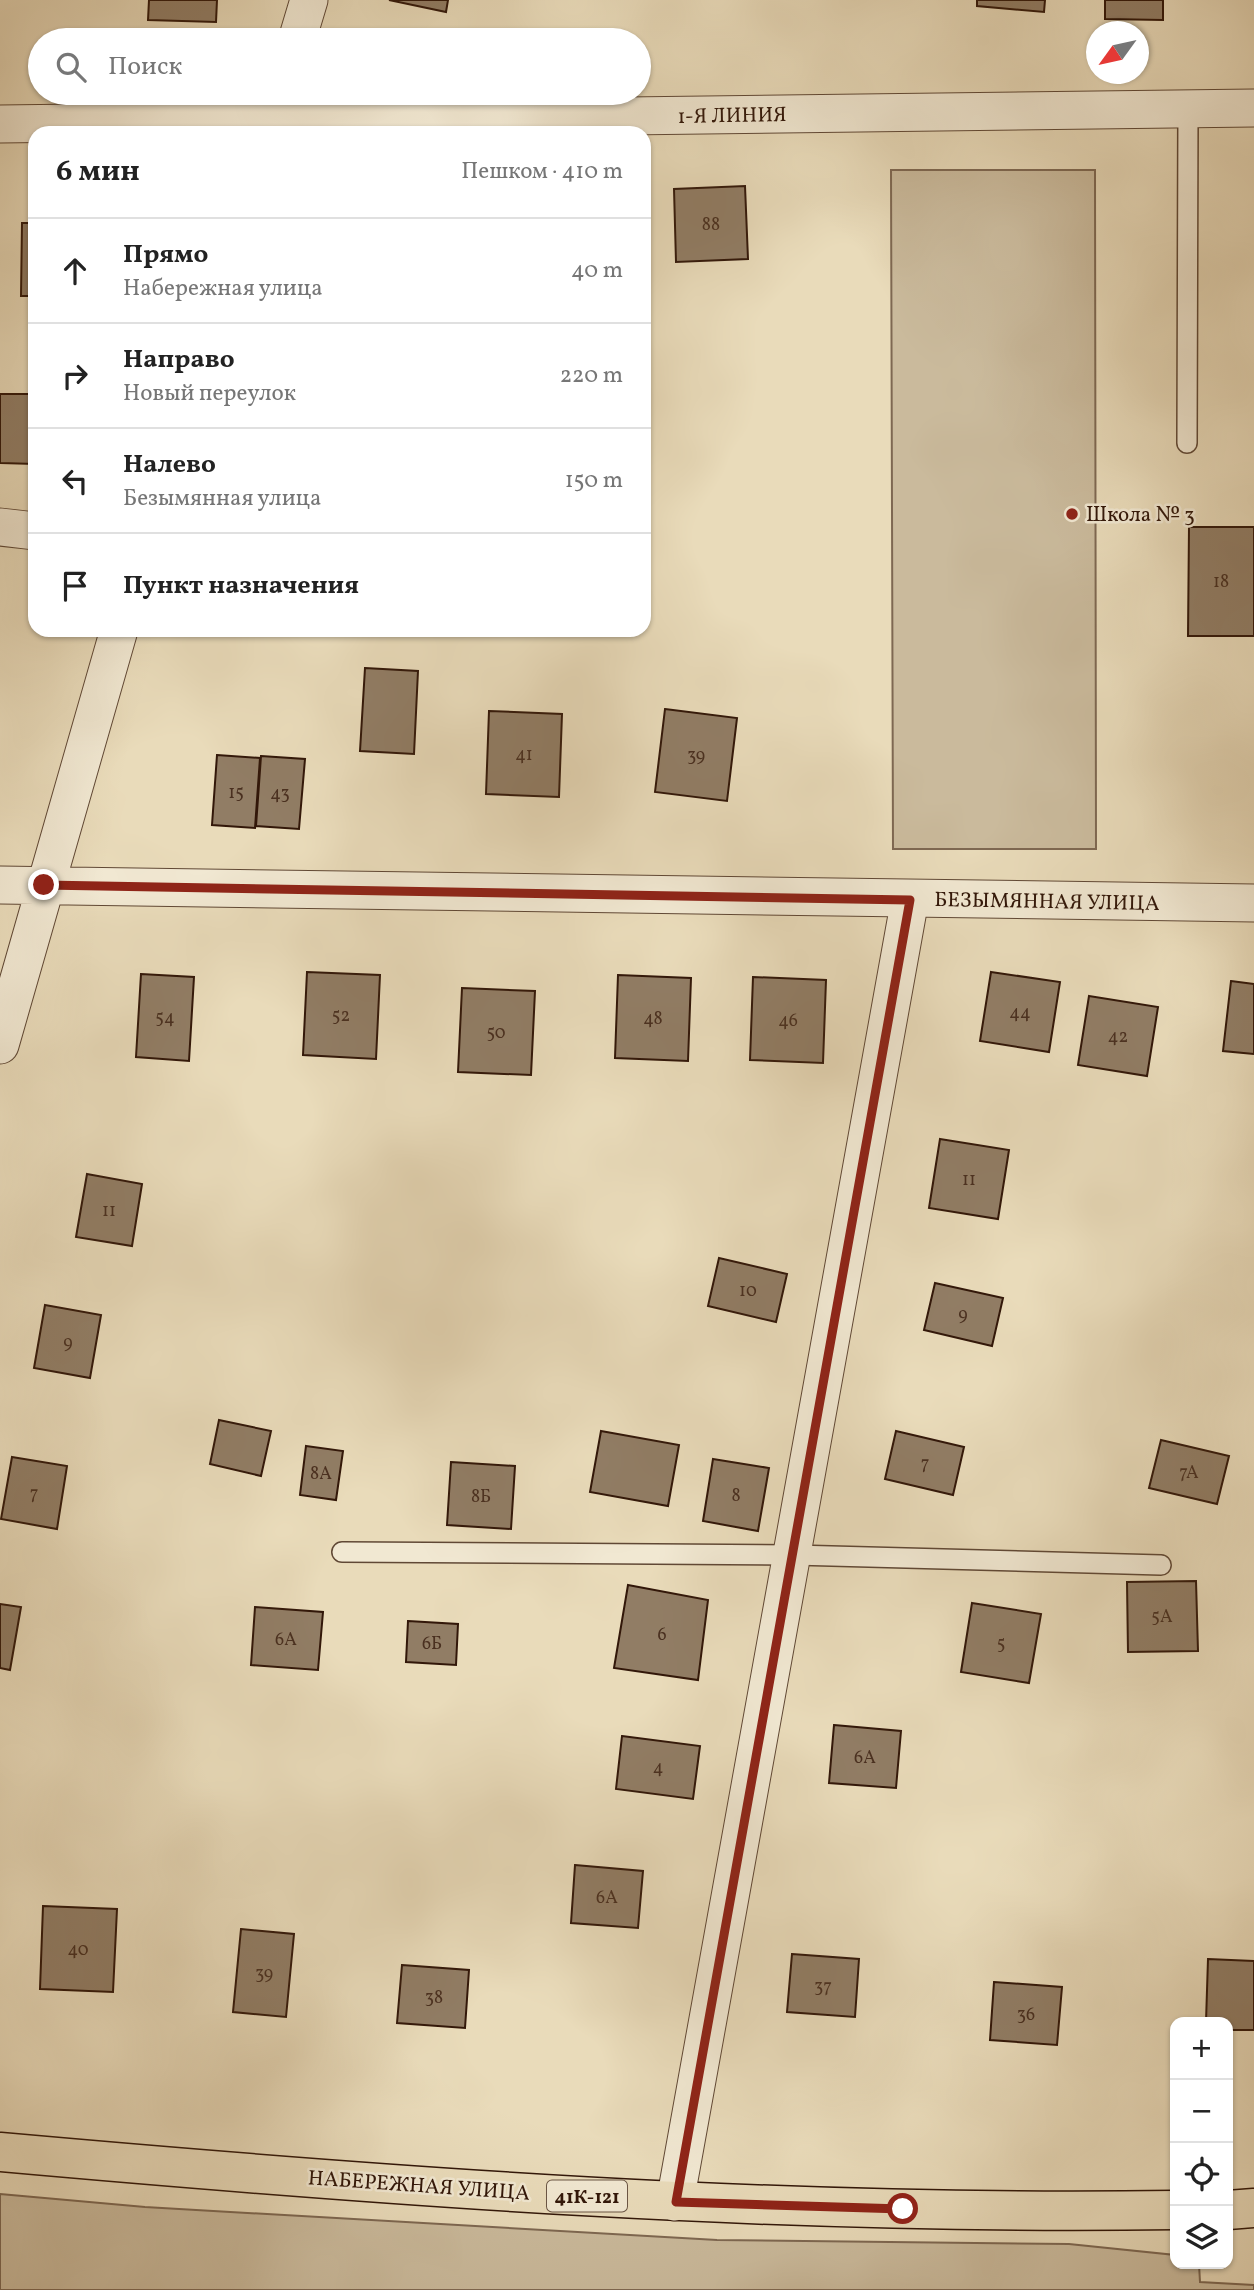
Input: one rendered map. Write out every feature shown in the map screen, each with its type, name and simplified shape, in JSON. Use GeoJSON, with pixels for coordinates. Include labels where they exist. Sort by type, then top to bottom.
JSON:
{"type":"FeatureCollection","features":[{"type":"Feature","properties":{"kind":"main road","name":"НАБЕРЕЖНАЯ УЛИЦА"},"geometry":{"type":"LineString","coordinates":[[0,2152],[177,2168],[676,2202],[926,2210],[1170,2210]]}},
{"type":"Feature","properties":{"kind":"main road"},"geometry":{"type":"LineString","coordinates":[[1233,2210],[1254,2208]]}},
{"type":"Feature","properties":{"kind":"street"},"geometry":{"type":"LineString","coordinates":[[301,28],[309,0]]}},
{"type":"Feature","properties":{"kind":"street","name":"1-Я ЛИНИЯ"},"geometry":{"type":"LineString","coordinates":[[0,124],[274,116],[1254,108]]}},
{"type":"Feature","properties":{"kind":"street"},"geometry":{"type":"LineString","coordinates":[[0,527],[28,530]]}},
{"type":"Feature","properties":{"kind":"street"},"geometry":{"type":"LineString","coordinates":[[0,1045],[116,637]]}},
{"type":"Feature","properties":{"kind":"street","name":"БЕЗЫМЯННАЯ УЛИЦА"},"geometry":{"type":"LineString","coordinates":[[0,886],[1254,903]]}},
{"type":"Feature","properties":{"kind":"street"},"geometry":{"type":"LineString","coordinates":[[676,2202],[910,900]]}},
{"type":"Feature","properties":{"kind":"lane"},"geometry":{"type":"LineString","coordinates":[[1187,443],[1188,109]]}},
{"type":"Feature","properties":{"kind":"lane"},"geometry":{"type":"LineString","coordinates":[[342,1552],[794,1555],[1161,1565]]}},
{"type":"Feature","properties":{"kind":"shaded area"},"geometry":{"type":"Polygon","coordinates":[[[891,170],[1095,170],[1096,849],[893,849],[891,170]]]}},
{"type":"Feature","properties":{"kind":"shaded area"},"geometry":{"type":"Polygon","coordinates":[[[0,2194],[145,2207],[717,2240],[1069,2244],[1170,2254],[1170,2269],[1199,2269],[1200,2282],[1254,2285],[1254,2290],[0,2290],[0,2194]]]}},
{"type":"Feature","properties":{"kind":"building"},"geometry":{"type":"Polygon","coordinates":[[[149,0],[217,0],[216,22],[148,20],[149,0]]]}},
{"type":"Feature","properties":{"kind":"building"},"geometry":{"type":"Polygon","coordinates":[[[389,0],[448,0],[446,12],[389,0]]]}},
{"type":"Feature","properties":{"kind":"building"},"geometry":{"type":"Polygon","coordinates":[[[977,0],[1045,0],[1044,12],[977,6],[977,0]]]}},
{"type":"Feature","properties":{"kind":"building"},"geometry":{"type":"Polygon","coordinates":[[[1105,0],[1163,0],[1163,20],[1105,19],[1105,0]]]}},
{"type":"Feature","properties":{"kind":"building"},"geometry":{"type":"Polygon","coordinates":[[[745,186],[748,259],[676,262],[674,189],[745,186]]]}},
{"type":"Feature","properties":{"kind":"building"},"geometry":{"type":"Polygon","coordinates":[[[22,223],[28,223],[28,296],[21,296],[22,223]]]}},
{"type":"Feature","properties":{"kind":"building"},"geometry":{"type":"Polygon","coordinates":[[[0,394],[28,394],[28,464],[0,463],[0,394]]]}},
{"type":"Feature","properties":{"kind":"building"},"geometry":{"type":"Polygon","coordinates":[[[1189,527],[1254,527],[1254,636],[1188,636],[1189,527]]]}},
{"type":"Feature","properties":{"kind":"building"},"geometry":{"type":"Polygon","coordinates":[[[365,668],[418,671],[414,754],[360,751],[365,668]]]}},
{"type":"Feature","properties":{"kind":"building"},"geometry":{"type":"Polygon","coordinates":[[[665,709],[737,718],[727,801],[655,792],[665,709]]]}},
{"type":"Feature","properties":{"kind":"building"},"geometry":{"type":"Polygon","coordinates":[[[489,711],[562,714],[559,797],[486,794],[489,711]]]}},
{"type":"Feature","properties":{"kind":"building"},"geometry":{"type":"Polygon","coordinates":[[[217,755],[260,758],[255,828],[212,825],[217,755]]]}},
{"type":"Feature","properties":{"kind":"building"},"geometry":{"type":"Polygon","coordinates":[[[261,756],[305,759],[299,829],[256,826],[261,756]]]}},
{"type":"Feature","properties":{"kind":"building"},"geometry":{"type":"Polygon","coordinates":[[[307,972],[380,975],[376,1059],[303,1055],[307,972]]]}},
{"type":"Feature","properties":{"kind":"building"},"geometry":{"type":"Polygon","coordinates":[[[991,972],[1060,982],[1049,1052],[980,1041],[991,972]]]}},
{"type":"Feature","properties":{"kind":"building"},"geometry":{"type":"Polygon","coordinates":[[[141,974],[194,977],[189,1061],[136,1057],[141,974]]]}},
{"type":"Feature","properties":{"kind":"building"},"geometry":{"type":"Polygon","coordinates":[[[618,975],[691,978],[688,1061],[615,1058],[618,975]]]}},
{"type":"Feature","properties":{"kind":"building"},"geometry":{"type":"Polygon","coordinates":[[[753,977],[826,980],[823,1063],[750,1060],[753,977]]]}},
{"type":"Feature","properties":{"kind":"building"},"geometry":{"type":"Polygon","coordinates":[[[1231,981],[1254,984],[1254,1054],[1223,1051],[1231,981]]]}},
{"type":"Feature","properties":{"kind":"building"},"geometry":{"type":"Polygon","coordinates":[[[462,988],[535,991],[531,1075],[458,1072],[462,988]]]}},
{"type":"Feature","properties":{"kind":"building"},"geometry":{"type":"Polygon","coordinates":[[[1089,996],[1158,1007],[1147,1076],[1078,1065],[1089,996]]]}},
{"type":"Feature","properties":{"kind":"building"},"geometry":{"type":"Polygon","coordinates":[[[940,1139],[1009,1150],[998,1219],[929,1208],[940,1139]]]}},
{"type":"Feature","properties":{"kind":"building"},"geometry":{"type":"Polygon","coordinates":[[[87,1174],[142,1184],[132,1246],[76,1237],[87,1174]]]}},
{"type":"Feature","properties":{"kind":"building"},"geometry":{"type":"Polygon","coordinates":[[[719,1258],[787,1274],[776,1322],[708,1306],[719,1258]]]}},
{"type":"Feature","properties":{"kind":"building"},"geometry":{"type":"Polygon","coordinates":[[[935,1283],[1003,1298],[992,1346],[924,1330],[935,1283]]]}},
{"type":"Feature","properties":{"kind":"building"},"geometry":{"type":"Polygon","coordinates":[[[45,1305],[101,1315],[90,1378],[34,1368],[45,1305]]]}},
{"type":"Feature","properties":{"kind":"building"},"geometry":{"type":"Polygon","coordinates":[[[219,1420],[271,1431],[261,1476],[210,1464],[219,1420]]]}},
{"type":"Feature","properties":{"kind":"building"},"geometry":{"type":"Polygon","coordinates":[[[601,1431],[679,1445],[668,1506],[590,1492],[601,1431]]]}},
{"type":"Feature","properties":{"kind":"building"},"geometry":{"type":"Polygon","coordinates":[[[896,1431],[964,1447],[953,1495],[885,1479],[896,1431]]]}},
{"type":"Feature","properties":{"kind":"building"},"geometry":{"type":"Polygon","coordinates":[[[1161,1440],[1229,1456],[1217,1504],[1149,1488],[1161,1440]]]}},
{"type":"Feature","properties":{"kind":"building"},"geometry":{"type":"Polygon","coordinates":[[[306,1446],[343,1451],[336,1500],[300,1495],[306,1446]]]}},
{"type":"Feature","properties":{"kind":"building"},"geometry":{"type":"Polygon","coordinates":[[[12,1457],[67,1466],[57,1529],[1,1519],[12,1457]]]}},
{"type":"Feature","properties":{"kind":"building"},"geometry":{"type":"Polygon","coordinates":[[[713,1459],[769,1468],[758,1531],[703,1521],[713,1459]]]}},
{"type":"Feature","properties":{"kind":"building"},"geometry":{"type":"Polygon","coordinates":[[[451,1462],[515,1466],[511,1529],[447,1525],[451,1462]]]}},
{"type":"Feature","properties":{"kind":"building"},"geometry":{"type":"Polygon","coordinates":[[[1196,1581],[1198,1651],[1128,1652],[1127,1582],[1196,1581]]]}},
{"type":"Feature","properties":{"kind":"building"},"geometry":{"type":"Polygon","coordinates":[[[628,1585],[708,1600],[698,1680],[614,1668],[628,1585]]]}},
{"type":"Feature","properties":{"kind":"building"},"geometry":{"type":"Polygon","coordinates":[[[972,1603],[1041,1614],[1029,1683],[961,1672],[972,1603]]]}},
{"type":"Feature","properties":{"kind":"building"},"geometry":{"type":"Polygon","coordinates":[[[0,1604],[21,1607],[10,1670],[0,1668],[0,1604]]]}},
{"type":"Feature","properties":{"kind":"building"},"geometry":{"type":"Polygon","coordinates":[[[255,1607],[323,1612],[318,1670],[251,1665],[255,1607]]]}},
{"type":"Feature","properties":{"kind":"building"},"geometry":{"type":"Polygon","coordinates":[[[408,1621],[458,1624],[456,1665],[406,1662],[408,1621]]]}},
{"type":"Feature","properties":{"kind":"building"},"geometry":{"type":"Polygon","coordinates":[[[834,1725],[901,1731],[896,1788],[829,1783],[834,1725]]]}},
{"type":"Feature","properties":{"kind":"building"},"geometry":{"type":"Polygon","coordinates":[[[622,1736],[700,1746],[693,1799],[616,1789],[622,1736]]]}},
{"type":"Feature","properties":{"kind":"building"},"geometry":{"type":"Polygon","coordinates":[[[575,1865],[643,1871],[638,1928],[571,1923],[575,1865]]]}},
{"type":"Feature","properties":{"kind":"building"},"geometry":{"type":"Polygon","coordinates":[[[43,1906],[117,1909],[113,1992],[40,1989],[43,1906]]]}},
{"type":"Feature","properties":{"kind":"building"},"geometry":{"type":"Polygon","coordinates":[[[241,1929],[294,1934],[286,2017],[233,2012],[241,1929]]]}},
{"type":"Feature","properties":{"kind":"building"},"geometry":{"type":"Polygon","coordinates":[[[792,1954],[859,1959],[855,2017],[787,2012],[792,1954]]]}},
{"type":"Feature","properties":{"kind":"building"},"geometry":{"type":"Polygon","coordinates":[[[1208,1959],[1254,1961],[1254,2030],[1233,2030],[1233,2017],[1206,2017],[1208,1959]]]}},
{"type":"Feature","properties":{"kind":"building"},"geometry":{"type":"Polygon","coordinates":[[[402,1965],[469,1970],[465,2028],[397,2023],[402,1965]]]}},
{"type":"Feature","properties":{"kind":"building"},"geometry":{"type":"Polygon","coordinates":[[[994,1982],[1062,1987],[1057,2045],[990,2040],[994,1982]]]}},
{"type":"Feature","properties":{"kind":"place","name":"Школа № 3"},"geometry":{"type":"Point","coordinates":[1072,514]}},
{"type":"Feature","properties":{"kind":"route"},"geometry":{"type":"LineString","coordinates":[[44,885],[910,900],[676,2202],[903,2209]]}}]}
